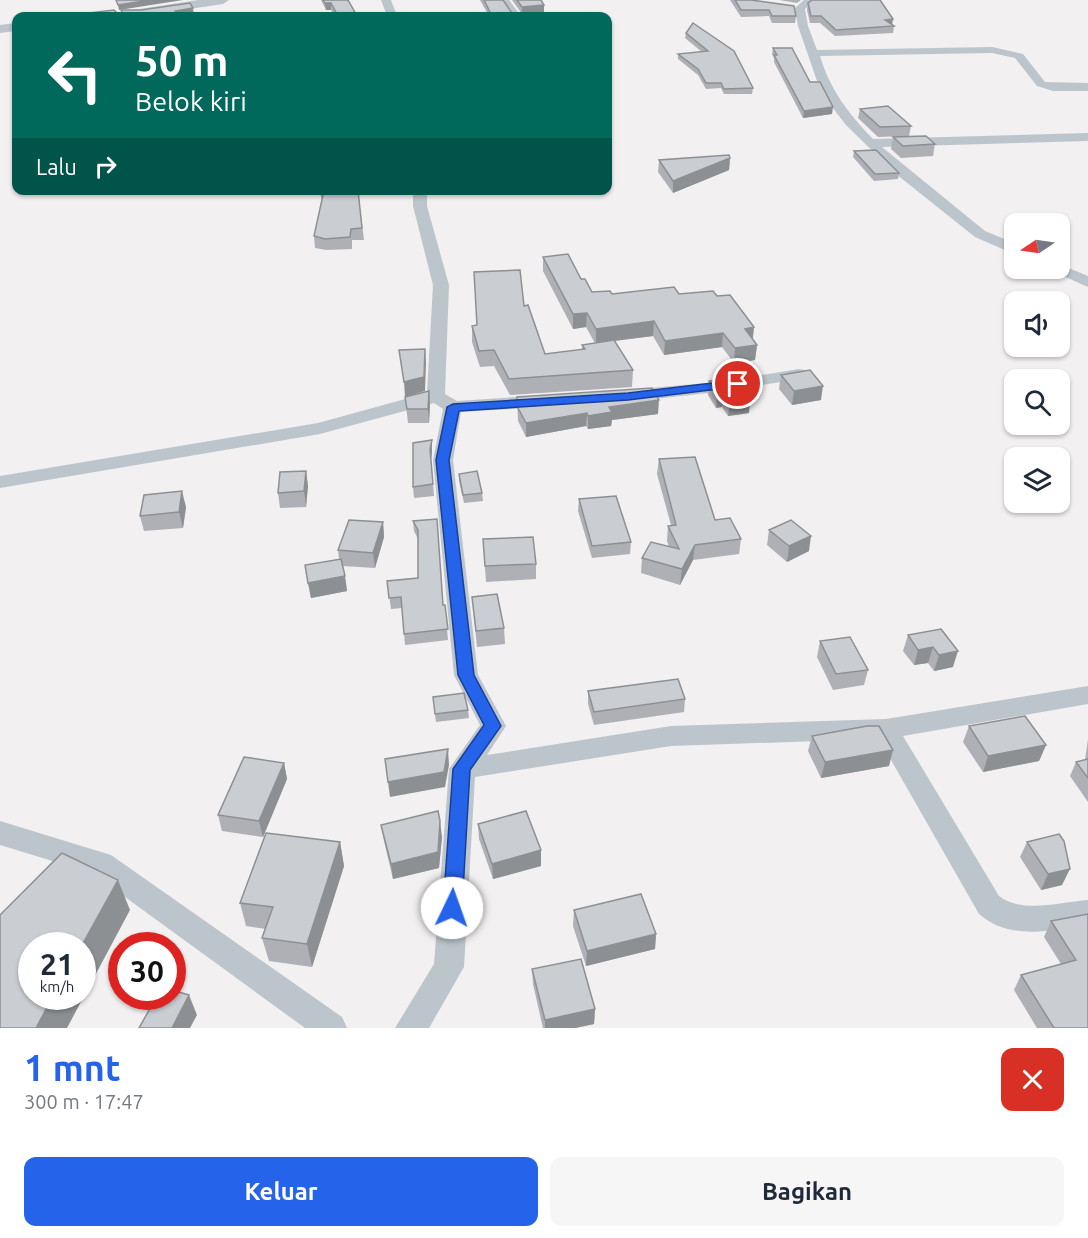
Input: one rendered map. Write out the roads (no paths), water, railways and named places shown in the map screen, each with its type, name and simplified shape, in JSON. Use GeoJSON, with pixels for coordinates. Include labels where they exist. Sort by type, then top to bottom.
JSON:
{"type":"FeatureCollection","features":[{"type":"Feature","properties":{"kind":"street"},"geometry":{"type":"LineString","coordinates":[[146,12],[223,0]]}},
{"type":"Feature","properties":{"kind":"street"},"geometry":{"type":"LineString","coordinates":[[810,0],[796,7],[819,73],[838,110],[901,171],[980,234],[1004,245]]}},
{"type":"Feature","properties":{"kind":"street"},"geometry":{"type":"LineString","coordinates":[[813,53],[992,50],[1019,56],[1041,84],[1053,87],[1088,87]]}},
{"type":"Feature","properties":{"kind":"street"},"geometry":{"type":"LineString","coordinates":[[870,143],[1088,137]]}},
{"type":"Feature","properties":{"kind":"street"},"geometry":{"type":"LineString","coordinates":[[411,1028],[449,967],[462,769],[493,726],[466,675],[443,460],[445,402],[441,285],[420,206],[420,195]]}},
{"type":"Feature","properties":{"kind":"street"},"geometry":{"type":"LineString","coordinates":[[1070,274],[1088,282]]}},
{"type":"Feature","properties":{"kind":"street"},"geometry":{"type":"LineString","coordinates":[[605,398],[673,392],[799,374]]}},
{"type":"Feature","properties":{"kind":"street"},"geometry":{"type":"LineString","coordinates":[[0,482],[320,428],[445,402],[558,400]]}},
{"type":"Feature","properties":{"kind":"street"},"geometry":{"type":"LineString","coordinates":[[462,769],[671,736],[886,729],[1088,695]]}},
{"type":"Feature","properties":{"kind":"street"},"geometry":{"type":"LineString","coordinates":[[886,729],[989,905],[1001,915],[1020,919],[1088,913]]}},
{"type":"Feature","properties":{"kind":"street"},"geometry":{"type":"LineString","coordinates":[[0,833],[101,864],[331,1028]]}}]}
